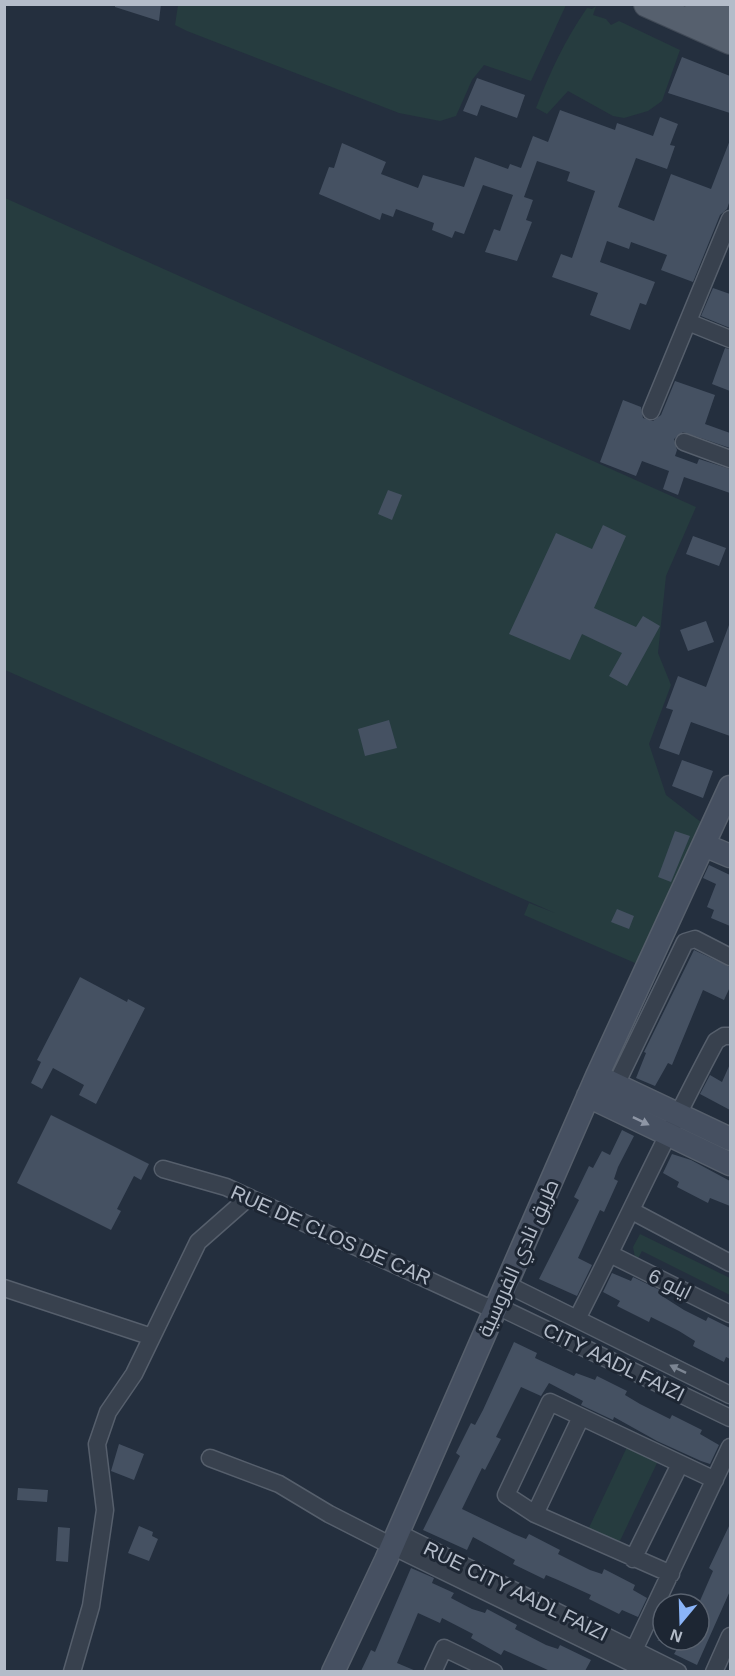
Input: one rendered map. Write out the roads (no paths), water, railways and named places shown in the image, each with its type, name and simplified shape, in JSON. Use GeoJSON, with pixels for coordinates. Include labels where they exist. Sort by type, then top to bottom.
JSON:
{"type":"FeatureCollection","features":[{"type":"Feature","properties":{"kind":"main road"},"geometry":{"type":"LineString","coordinates":[[647,4],[730,18]]}},
{"type":"Feature","properties":{"kind":"main road"},"geometry":{"type":"LineString","coordinates":[[685,9],[730,41]]}},
{"type":"Feature","properties":{"kind":"main road","name":"طريق نادي الفروسية"},"geometry":{"type":"LineString","coordinates":[[333,1671],[395,1540],[506,1284],[602,1090],[730,787]]}},
{"type":"Feature","properties":{"kind":"main road"},"geometry":{"type":"LineString","coordinates":[[704,845],[730,856]]}},
{"type":"Feature","properties":{"kind":"main road"},"geometry":{"type":"LineString","coordinates":[[602,1090],[672,1124],[730,1164]]}},
{"type":"Feature","properties":{"kind":"main road"},"geometry":{"type":"LineString","coordinates":[[672,1124],[730,1139]]}},
{"type":"Feature","properties":{"kind":"street"},"geometry":{"type":"LineString","coordinates":[[651,411],[730,222]]}},
{"type":"Feature","properties":{"kind":"street"},"geometry":{"type":"LineString","coordinates":[[688,322],[730,339]]}},
{"type":"Feature","properties":{"kind":"street"},"geometry":{"type":"LineString","coordinates":[[684,442],[730,459]]}},
{"type":"Feature","properties":{"kind":"street"},"geometry":{"type":"LineString","coordinates":[[602,1090],[685,942],[695,939],[730,957]]}},
{"type":"Feature","properties":{"kind":"street"},"geometry":{"type":"LineString","coordinates":[[578,1319],[672,1124],[716,1041],[724,1036],[730,1036]]}},
{"type":"Feature","properties":{"kind":"street","name":"RUE DE CLOS DE CAR"},"geometry":{"type":"LineString","coordinates":[[163,1169],[226,1187],[485,1306],[496,1306]]}},
{"type":"Feature","properties":{"kind":"street"},"geometry":{"type":"LineString","coordinates":[[72,1671],[91,1606],[105,1510],[97,1444],[108,1412],[134,1374],[198,1242],[248,1198]]}},
{"type":"Feature","properties":{"kind":"street"},"geometry":{"type":"LineString","coordinates":[[632,1211],[730,1263]]}},
{"type":"Feature","properties":{"kind":"street","name":"ايلو 6"},"geometry":{"type":"LineString","coordinates":[[610,1254],[730,1314]]}},
{"type":"Feature","properties":{"kind":"street"},"geometry":{"type":"LineString","coordinates":[[506,1284],[730,1395]]}},
{"type":"Feature","properties":{"kind":"street"},"geometry":{"type":"LineString","coordinates":[[4,1288],[152,1337]]}},
{"type":"Feature","properties":{"kind":"street","name":"CITY AADL FAIZI"},"geometry":{"type":"LineString","coordinates":[[496,1306],[730,1418]]}},
{"type":"Feature","properties":{"kind":"street"},"geometry":{"type":"LineString","coordinates":[[670,1574],[535,1514],[506,1495],[550,1402],[715,1480]]}},
{"type":"Feature","properties":{"kind":"street"},"geometry":{"type":"LineString","coordinates":[[535,1514],[581,1417]]}},
{"type":"Feature","properties":{"kind":"street"},"geometry":{"type":"LineString","coordinates":[[629,1661],[730,1447]]}},
{"type":"Feature","properties":{"kind":"street","name":"RUE CITY AADL FAIZI"},"geometry":{"type":"LineString","coordinates":[[210,1458],[279,1484],[328,1514],[395,1540],[650,1671]]}},
{"type":"Feature","properties":{"kind":"street"},"geometry":{"type":"LineString","coordinates":[[633,1559],[680,1464]]}},
{"type":"Feature","properties":{"kind":"street"},"geometry":{"type":"LineString","coordinates":[[714,1671],[730,1636]]}},
{"type":"Feature","properties":{"kind":"street"},"geometry":{"type":"LineString","coordinates":[[433,1671],[444,1648],[491,1671]]}},
{"type":"Feature","properties":{"kind":"street","name":"RUE CITY AADL FAIZI"},"geometry":{"type":"LineString","coordinates":[[629,1661],[678,1671]]}}]}
